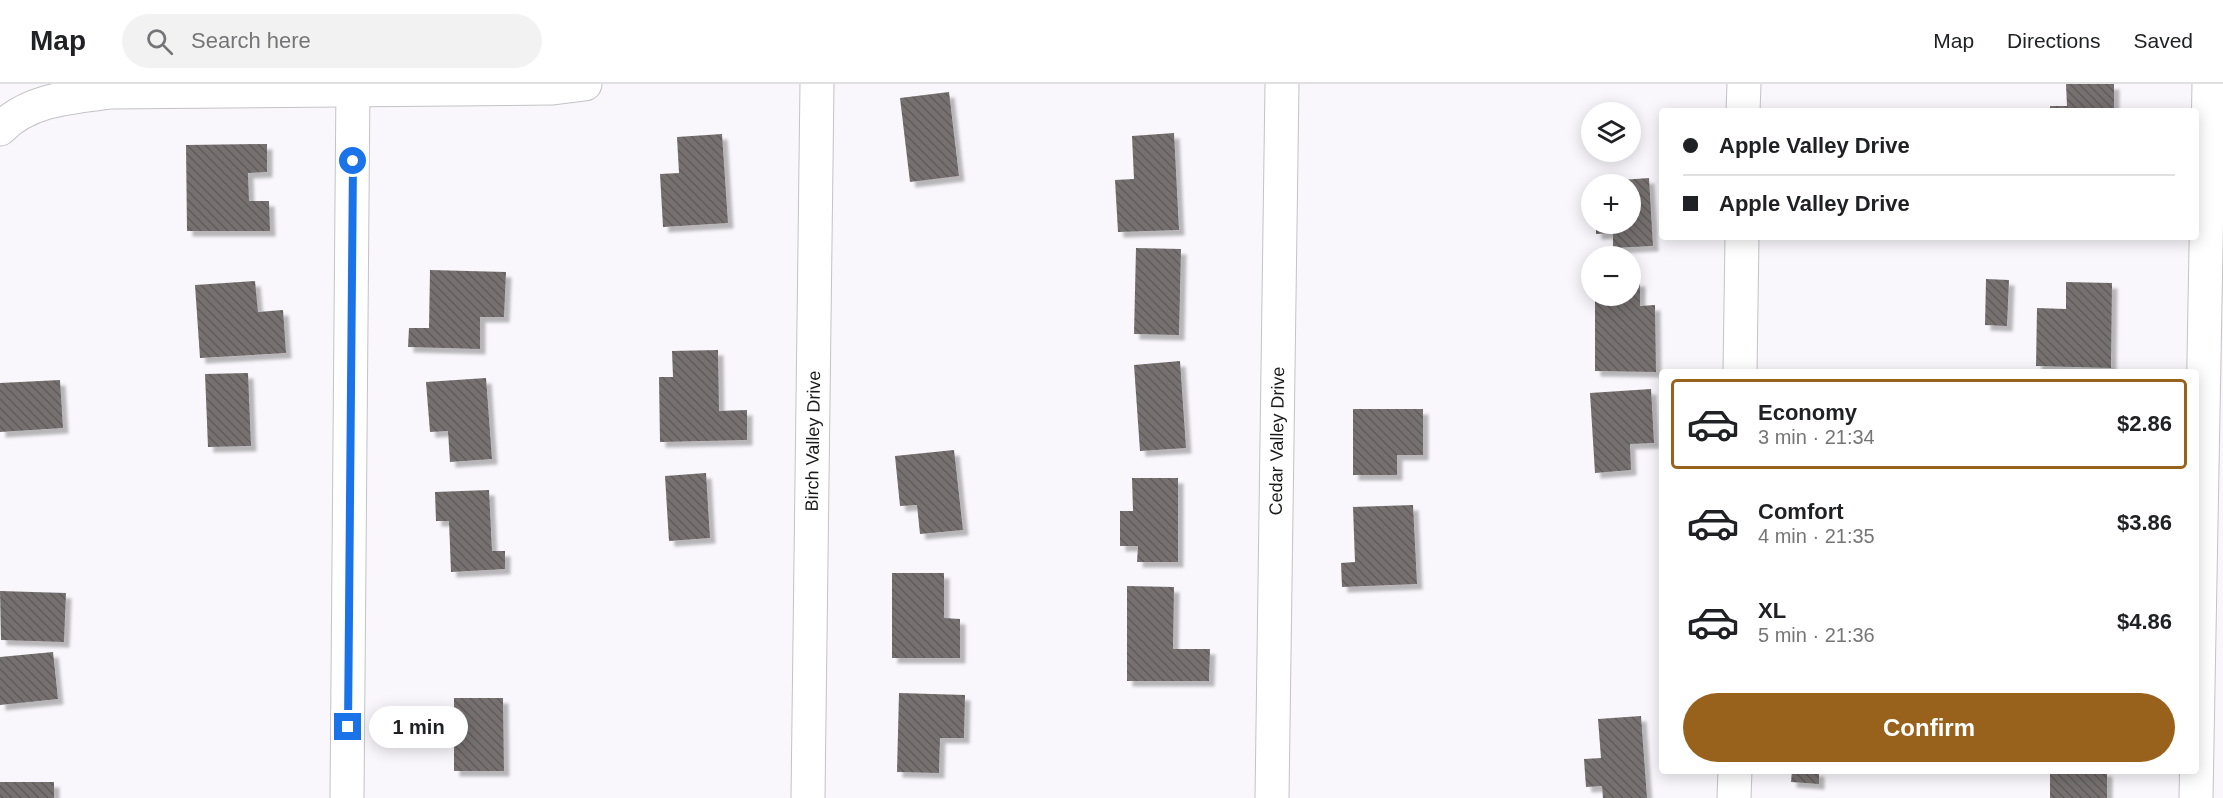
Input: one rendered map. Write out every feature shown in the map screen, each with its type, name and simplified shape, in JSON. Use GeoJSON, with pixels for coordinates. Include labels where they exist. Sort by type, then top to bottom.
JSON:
{"type":"FeatureCollection","features":[{"type":"Feature","properties":{"kind":"street"},"geometry":{"type":"LineString","coordinates":[[0,129],[11,117],[53,99],[111,92],[353,87],[553,88],[585,84]]}},
{"type":"Feature","properties":{"kind":"street","name":"Birch Valley Drive"},"geometry":{"type":"LineString","coordinates":[[808,798],[817,84]]}},
{"type":"Feature","properties":{"kind":"street","name":"Cedar Valley Drive"},"geometry":{"type":"LineString","coordinates":[[1272,798],[1282,84]]}},
{"type":"Feature","properties":{"kind":"street"},"geometry":{"type":"LineString","coordinates":[[1743,108],[1744,84]]}},
{"type":"Feature","properties":{"kind":"street"},"geometry":{"type":"LineString","coordinates":[[2199,633],[2209,84]]}},
{"type":"Feature","properties":{"kind":"street"},"geometry":{"type":"LineString","coordinates":[[347,798],[353,87]]}},
{"type":"Feature","properties":{"kind":"street"},"geometry":{"type":"LineString","coordinates":[[1740,369],[1742,240]]}},
{"type":"Feature","properties":{"kind":"street"},"geometry":{"type":"LineString","coordinates":[[1734,798],[1735,774]]}},
{"type":"Feature","properties":{"kind":"street"},"geometry":{"type":"LineString","coordinates":[[2196,774],[2196,798]]}},
{"type":"Feature","properties":{"kind":"building"},"geometry":{"type":"Polygon","coordinates":[[[2066,84],[2114,84],[2114,108],[2050,108],[2050,106],[2067,106],[2066,84]]]}},
{"type":"Feature","properties":{"kind":"building"},"geometry":{"type":"Polygon","coordinates":[[[949,92],[959,176],[910,182],[900,98],[949,92]]]}},
{"type":"Feature","properties":{"kind":"building"},"geometry":{"type":"Polygon","coordinates":[[[1174,133],[1179,230],[1118,232],[1115,180],[1134,179],[1132,136],[1174,133]]]}},
{"type":"Feature","properties":{"kind":"building"},"geometry":{"type":"Polygon","coordinates":[[[722,134],[728,223],[663,227],[660,174],[679,173],[677,137],[722,134]]]}},
{"type":"Feature","properties":{"kind":"building"},"geometry":{"type":"Polygon","coordinates":[[[267,144],[267,172],[248,173],[249,201],[269,201],[270,231],[187,231],[186,145],[267,144]]]}},
{"type":"Feature","properties":{"kind":"building"},"geometry":{"type":"Polygon","coordinates":[[[1649,178],[1653,246],[1613,246],[1613,234],[1641,234],[1641,179],[1649,178]]]}},
{"type":"Feature","properties":{"kind":"building"},"geometry":{"type":"Polygon","coordinates":[[[1136,248],[1181,249],[1179,335],[1134,334],[1136,248]]]}},
{"type":"Feature","properties":{"kind":"building"},"geometry":{"type":"Polygon","coordinates":[[[430,270],[506,272],[504,317],[480,317],[480,349],[408,347],[409,328],[429,328],[430,270]]]}},
{"type":"Feature","properties":{"kind":"building"},"geometry":{"type":"Polygon","coordinates":[[[1986,279],[2009,280],[2007,326],[1985,325],[1986,279]]]}},
{"type":"Feature","properties":{"kind":"building"},"geometry":{"type":"Polygon","coordinates":[[[255,281],[258,312],[283,310],[286,353],[200,358],[195,285],[255,281]]]}},
{"type":"Feature","properties":{"kind":"building"},"geometry":{"type":"Polygon","coordinates":[[[2066,282],[2112,283],[2111,368],[2036,366],[2037,308],[2066,309],[2066,282]]]}},
{"type":"Feature","properties":{"kind":"building"},"geometry":{"type":"Polygon","coordinates":[[[1655,305],[1656,372],[1595,371],[1595,306],[1655,305]]]}},
{"type":"Feature","properties":{"kind":"building"},"geometry":{"type":"Polygon","coordinates":[[[718,350],[719,411],[747,410],[747,440],[660,442],[659,377],[673,377],[672,351],[718,350]]]}},
{"type":"Feature","properties":{"kind":"building"},"geometry":{"type":"Polygon","coordinates":[[[1180,361],[1186,448],[1140,451],[1134,365],[1180,361]]]}},
{"type":"Feature","properties":{"kind":"building"},"geometry":{"type":"Polygon","coordinates":[[[248,373],[251,446],[208,447],[205,374],[248,373]]]}},
{"type":"Feature","properties":{"kind":"building"},"geometry":{"type":"Polygon","coordinates":[[[486,378],[492,459],[450,462],[448,431],[430,432],[426,382],[486,378]]]}},
{"type":"Feature","properties":{"kind":"building"},"geometry":{"type":"Polygon","coordinates":[[[60,380],[63,428],[0,432],[0,383],[60,380]]]}},
{"type":"Feature","properties":{"kind":"building"},"geometry":{"type":"Polygon","coordinates":[[[1651,389],[1654,443],[1630,444],[1631,470],[1595,473],[1590,393],[1651,389]]]}},
{"type":"Feature","properties":{"kind":"building"},"geometry":{"type":"Polygon","coordinates":[[[1353,409],[1423,409],[1423,455],[1397,455],[1397,475],[1353,475],[1353,409]]]}},
{"type":"Feature","properties":{"kind":"building"},"geometry":{"type":"Polygon","coordinates":[[[954,450],[963,530],[920,534],[917,505],[900,506],[895,456],[954,450]]]}},
{"type":"Feature","properties":{"kind":"building"},"geometry":{"type":"Polygon","coordinates":[[[706,473],[710,538],[669,541],[665,476],[706,473]]]}},
{"type":"Feature","properties":{"kind":"building"},"geometry":{"type":"Polygon","coordinates":[[[1132,478],[1178,478],[1178,562],[1137,562],[1138,546],[1120,546],[1120,511],[1133,511],[1132,478]]]}},
{"type":"Feature","properties":{"kind":"building"},"geometry":{"type":"Polygon","coordinates":[[[489,490],[492,551],[505,551],[505,569],[451,572],[449,521],[436,521],[435,492],[489,490]]]}},
{"type":"Feature","properties":{"kind":"building"},"geometry":{"type":"Polygon","coordinates":[[[1413,505],[1417,584],[1342,587],[1341,563],[1355,562],[1353,507],[1413,505]]]}},
{"type":"Feature","properties":{"kind":"building"},"geometry":{"type":"Polygon","coordinates":[[[892,573],[944,573],[944,618],[960,619],[960,658],[892,658],[892,573]]]}},
{"type":"Feature","properties":{"kind":"building"},"geometry":{"type":"Polygon","coordinates":[[[1127,586],[1174,587],[1173,649],[1210,649],[1209,681],[1127,681],[1127,586]]]}},
{"type":"Feature","properties":{"kind":"building"},"geometry":{"type":"Polygon","coordinates":[[[0,591],[66,593],[64,642],[1,640],[0,591]]]}},
{"type":"Feature","properties":{"kind":"building"},"geometry":{"type":"Polygon","coordinates":[[[53,652],[58,699],[0,705],[0,657],[53,652]]]}},
{"type":"Feature","properties":{"kind":"building"},"geometry":{"type":"Polygon","coordinates":[[[899,693],[965,695],[964,738],[940,738],[939,773],[897,772],[899,693]]]}},
{"type":"Feature","properties":{"kind":"building"},"geometry":{"type":"Polygon","coordinates":[[[454,698],[503,698],[504,771],[454,771],[454,698]]]}},
{"type":"Feature","properties":{"kind":"building"},"geometry":{"type":"Polygon","coordinates":[[[1641,716],[1647,798],[1603,798],[1602,786],[1586,787],[1584,759],[1601,758],[1598,719],[1641,716]]]}},
{"type":"Feature","properties":{"kind":"building"},"geometry":{"type":"Polygon","coordinates":[[[1792,774],[1819,774],[1819,784],[1791,782],[1792,774]]]}},
{"type":"Feature","properties":{"kind":"building"},"geometry":{"type":"Polygon","coordinates":[[[2050,774],[2107,774],[2107,798],[2050,798],[2050,774]]]}},
{"type":"Feature","properties":{"kind":"building"},"geometry":{"type":"Polygon","coordinates":[[[0,782],[54,782],[54,798],[0,798],[0,782]]]}},
{"type":"Feature","properties":{"kind":"route"},"geometry":{"type":"LineString","coordinates":[[348,727],[353,161]]}}]}
